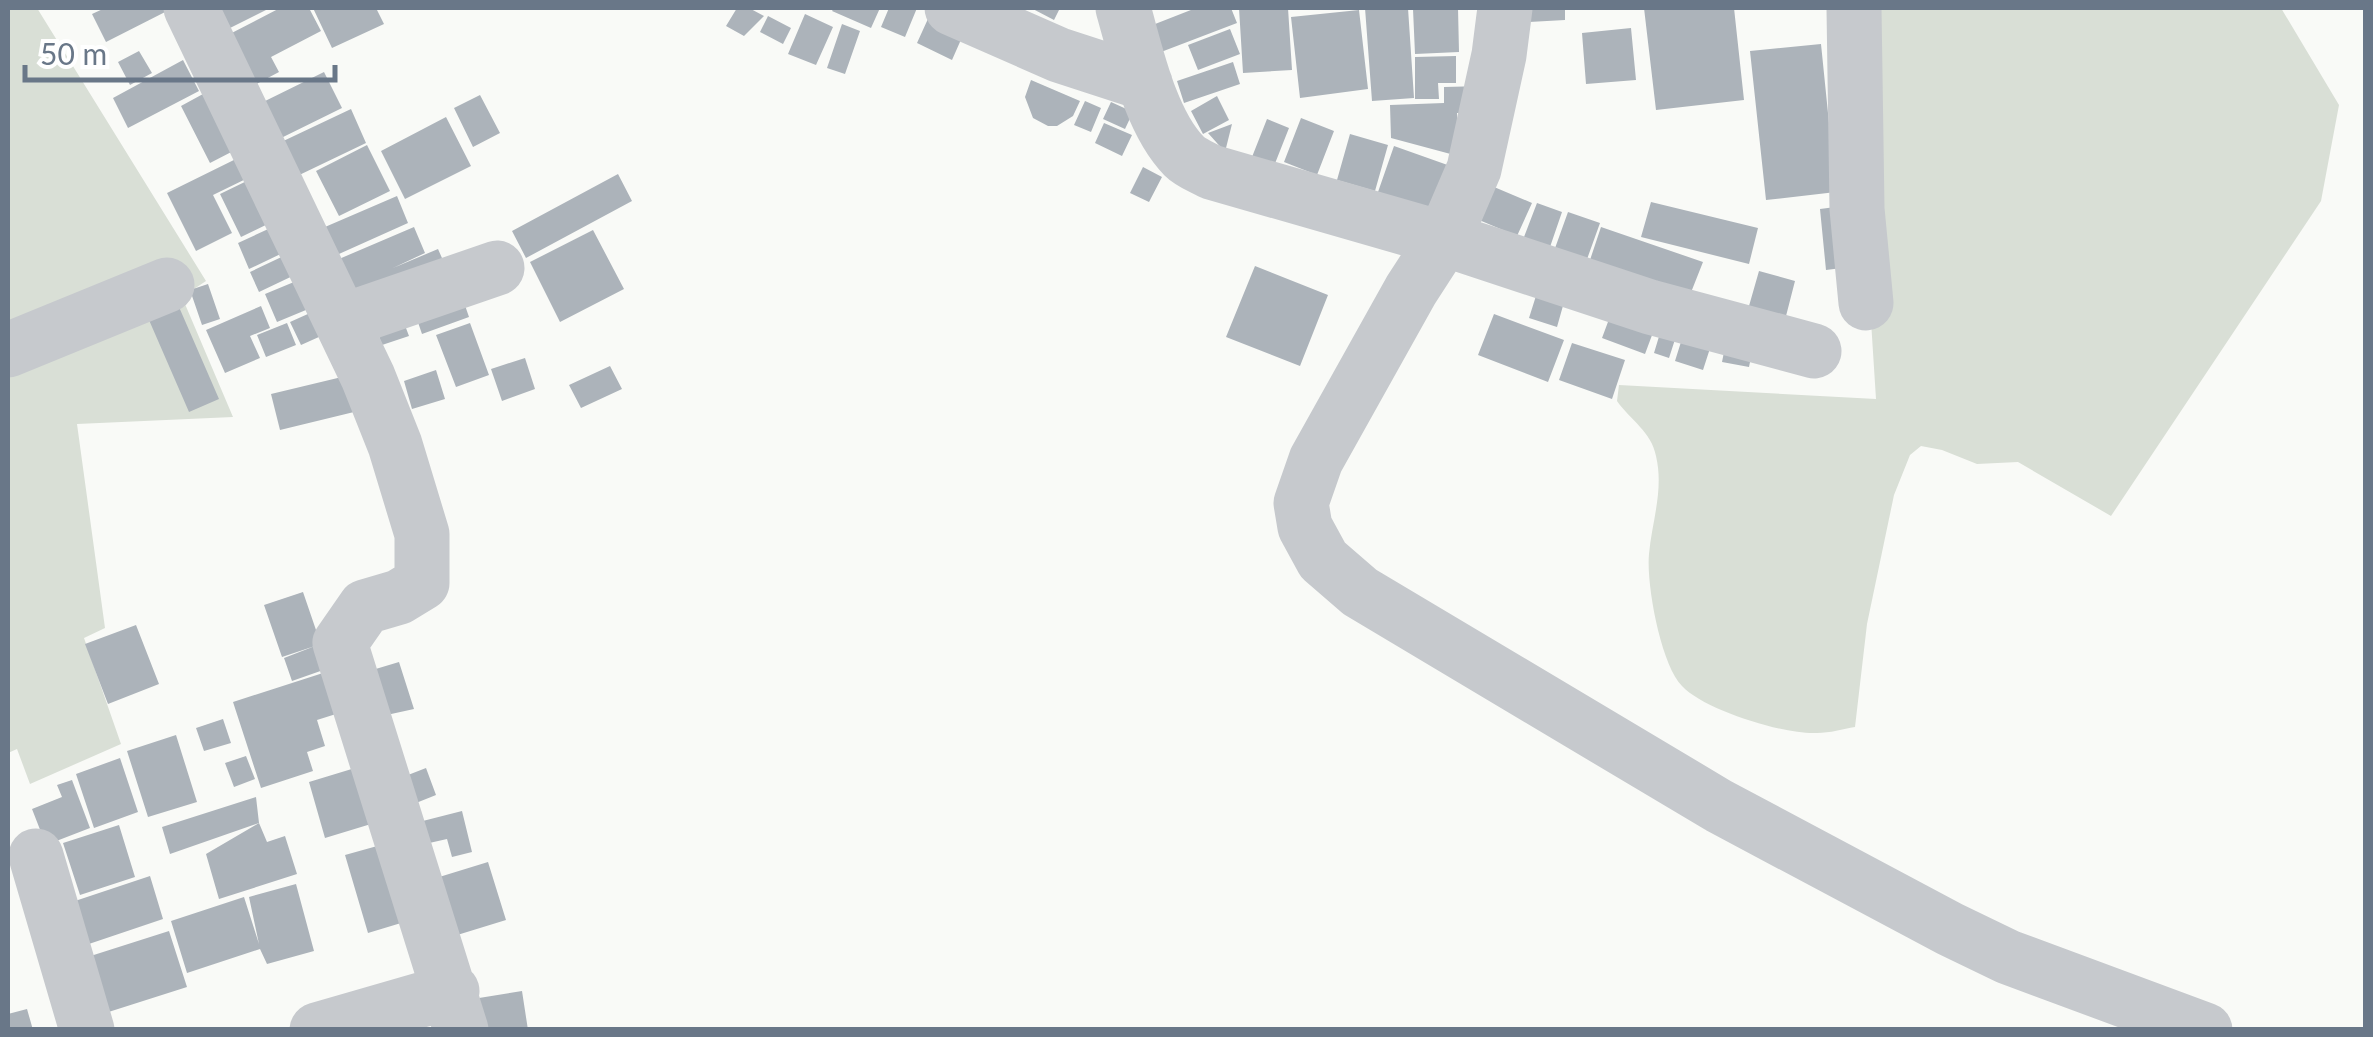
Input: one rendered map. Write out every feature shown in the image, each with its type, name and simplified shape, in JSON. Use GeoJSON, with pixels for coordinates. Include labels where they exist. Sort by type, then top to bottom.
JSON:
{"type":"FeatureCollection","features":[{"type":"Feature","properties":{"kind":"street"},"geometry":{"type":"LineString","coordinates":[[191,8],[342,320],[395,446],[422,534],[422,583],[399,597],[365,607],[340,643],[457,1010],[317,1030]]}},
{"type":"Feature","properties":{"kind":"street"},"geometry":{"type":"LineString","coordinates":[[952,8],[1059,56],[1145,84]]}},
{"type":"Feature","properties":{"kind":"street"},"geometry":{"type":"LineString","coordinates":[[1124,8],[1145,84],[1171,140],[1186,159],[1211,172],[1444,238],[1650,307],[1814,351]]}},
{"type":"Feature","properties":{"kind":"street"},"geometry":{"type":"LineString","coordinates":[[1505,8],[1474,169],[1444,238],[1316,460],[1301,503],[1304,527],[1323,560],[1360,592],[1719,806],[2008,957],[2205,1030]]}},
{"type":"Feature","properties":{"kind":"street"},"geometry":{"type":"LineString","coordinates":[[1854,8],[1857,209],[1866,303]]}},
{"type":"Feature","properties":{"kind":"street"},"geometry":{"type":"LineString","coordinates":[[342,320],[497,268]]}},
{"type":"Feature","properties":{"kind":"street"},"geometry":{"type":"LineString","coordinates":[[8,350],[167,285]]}},
{"type":"Feature","properties":{"kind":"street"},"geometry":{"type":"LineString","coordinates":[[36,856],[87,1030]]}},
{"type":"Feature","properties":{"kind":"shaded area"},"geometry":{"type":"Polygon","coordinates":[[[8,8],[37,8],[206,281],[182,297],[233,417],[77,424],[105,628],[84,638],[121,744],[30,784],[17,749],[8,753],[8,8]]]}},
{"type":"Feature","properties":{"kind":"shaded area"},"geometry":{"type":"Polygon","coordinates":[[[1851,8],[2281,8],[2339,105],[2321,201],[2111,516],[2018,462],[1977,464],[1921,446],[1910,455],[1894,495],[1867,624],[1855,727],[1803,733],[1726,712],[1693,695],[1674,676],[1656,623],[1650,584],[1649,554],[1659,481],[1656,456],[1645,433],[1617,401],[1619,385],[1876,399],[1851,8]]]}},
{"type":"Feature","properties":{"kind":"building"},"geometry":{"type":"Polygon","coordinates":[[[105,8],[173,8],[106,42],[92,14],[105,8]]]}},
{"type":"Feature","properties":{"kind":"building"},"geometry":{"type":"Polygon","coordinates":[[[214,8],[270,8],[226,30],[214,8]]]}},
{"type":"Feature","properties":{"kind":"building"},"geometry":{"type":"Polygon","coordinates":[[[280,8],[309,8],[321,31],[271,57],[279,72],[249,88],[222,38],[280,8]]]}},
{"type":"Feature","properties":{"kind":"building"},"geometry":{"type":"Polygon","coordinates":[[[313,8],[376,8],[384,24],[332,48],[313,8]]]}},
{"type":"Feature","properties":{"kind":"building"},"geometry":{"type":"Polygon","coordinates":[[[737,8],[749,8],[764,16],[744,36],[726,26],[737,8]]]}},
{"type":"Feature","properties":{"kind":"building"},"geometry":{"type":"Polygon","coordinates":[[[880,8],[871,28],[832,11],[880,8]]]}},
{"type":"Feature","properties":{"kind":"building"},"geometry":{"type":"Polygon","coordinates":[[[889,8],[917,8],[905,37],[881,27],[889,8]]]}},
{"type":"Feature","properties":{"kind":"building"},"geometry":{"type":"Polygon","coordinates":[[[1031,8],[1060,8],[1054,20],[1031,8]]]}},
{"type":"Feature","properties":{"kind":"building"},"geometry":{"type":"Polygon","coordinates":[[[1196,8],[1231,8],[1237,23],[1161,52],[1150,26],[1196,8]]]}},
{"type":"Feature","properties":{"kind":"building"},"geometry":{"type":"Polygon","coordinates":[[[1239,8],[1288,8],[1292,70],[1243,73],[1239,8]]]}},
{"type":"Feature","properties":{"kind":"building"},"geometry":{"type":"Polygon","coordinates":[[[1365,8],[1408,8],[1414,98],[1372,101],[1365,8]]]}},
{"type":"Feature","properties":{"kind":"building"},"geometry":{"type":"Polygon","coordinates":[[[1458,8],[1459,52],[1415,54],[1413,9],[1458,8]]]}},
{"type":"Feature","properties":{"kind":"building"},"geometry":{"type":"Polygon","coordinates":[[[1528,8],[1565,8],[1565,20],[1529,22],[1528,8]]]}},
{"type":"Feature","properties":{"kind":"building"},"geometry":{"type":"Polygon","coordinates":[[[1644,8],[1734,8],[1744,100],[1656,110],[1644,8]]]}},
{"type":"Feature","properties":{"kind":"building"},"geometry":{"type":"Polygon","coordinates":[[[932,10],[967,26],[952,60],[917,43],[932,10]]]}},
{"type":"Feature","properties":{"kind":"building"},"geometry":{"type":"Polygon","coordinates":[[[1359,10],[1368,89],[1300,98],[1291,17],[1359,10]]]}},
{"type":"Feature","properties":{"kind":"building"},"geometry":{"type":"Polygon","coordinates":[[[805,14],[833,27],[816,65],[788,54],[805,14]]]}},
{"type":"Feature","properties":{"kind":"building"},"geometry":{"type":"Polygon","coordinates":[[[768,16],[791,28],[783,44],[760,32],[768,16]]]}},
{"type":"Feature","properties":{"kind":"building"},"geometry":{"type":"Polygon","coordinates":[[[842,24],[860,31],[845,74],[827,68],[842,24]]]}},
{"type":"Feature","properties":{"kind":"building"},"geometry":{"type":"Polygon","coordinates":[[[1631,28],[1636,80],[1586,84],[1582,33],[1631,28]]]}},
{"type":"Feature","properties":{"kind":"building"},"geometry":{"type":"Polygon","coordinates":[[[1230,29],[1240,54],[1198,70],[1188,45],[1230,29]]]}},
{"type":"Feature","properties":{"kind":"building"},"geometry":{"type":"Polygon","coordinates":[[[1821,44],[1836,192],[1766,200],[1750,51],[1821,44]]]}},
{"type":"Feature","properties":{"kind":"building"},"geometry":{"type":"Polygon","coordinates":[[[139,51],[152,73],[130,85],[118,62],[139,51]]]}},
{"type":"Feature","properties":{"kind":"building"},"geometry":{"type":"Polygon","coordinates":[[[1456,56],[1456,83],[1438,83],[1439,99],[1415,99],[1415,57],[1456,56]]]}},
{"type":"Feature","properties":{"kind":"building"},"geometry":{"type":"Polygon","coordinates":[[[183,60],[199,91],[128,128],[113,98],[183,60]]]}},
{"type":"Feature","properties":{"kind":"building"},"geometry":{"type":"Polygon","coordinates":[[[1233,62],[1240,84],[1184,103],[1177,81],[1233,62]]]}},
{"type":"Feature","properties":{"kind":"building"},"geometry":{"type":"Polygon","coordinates":[[[324,72],[342,108],[275,141],[257,105],[324,72]]]}},
{"type":"Feature","properties":{"kind":"building"},"geometry":{"type":"Polygon","coordinates":[[[1031,80],[1080,101],[1073,116],[1057,126],[1033,118],[1025,97],[1031,80]]]}},
{"type":"Feature","properties":{"kind":"building"},"geometry":{"type":"Polygon","coordinates":[[[1483,86],[1483,113],[1457,113],[1458,156],[1391,138],[1390,105],[1444,103],[1444,87],[1483,86]]]}},
{"type":"Feature","properties":{"kind":"building"},"geometry":{"type":"Polygon","coordinates":[[[203,94],[241,147],[210,163],[181,106],[203,94]]]}},
{"type":"Feature","properties":{"kind":"building"},"geometry":{"type":"Polygon","coordinates":[[[480,95],[500,133],[473,147],[454,108],[480,95]]]}},
{"type":"Feature","properties":{"kind":"building"},"geometry":{"type":"Polygon","coordinates":[[[1217,96],[1229,120],[1203,134],[1191,111],[1217,96]]]}},
{"type":"Feature","properties":{"kind":"building"},"geometry":{"type":"Polygon","coordinates":[[[1085,101],[1101,108],[1091,132],[1074,125],[1085,101]]]}},
{"type":"Feature","properties":{"kind":"building"},"geometry":{"type":"Polygon","coordinates":[[[1111,102],[1133,112],[1125,129],[1103,119],[1111,102]]]}},
{"type":"Feature","properties":{"kind":"building"},"geometry":{"type":"Polygon","coordinates":[[[351,109],[366,143],[293,178],[277,144],[351,109]]]}},
{"type":"Feature","properties":{"kind":"building"},"geometry":{"type":"Polygon","coordinates":[[[446,117],[471,166],[405,199],[381,151],[446,117]]]}},
{"type":"Feature","properties":{"kind":"building"},"geometry":{"type":"Polygon","coordinates":[[[1301,118],[1334,131],[1317,175],[1284,162],[1301,118]]]}},
{"type":"Feature","properties":{"kind":"building"},"geometry":{"type":"Polygon","coordinates":[[[1267,119],[1289,128],[1274,166],[1252,157],[1267,119]]]}},
{"type":"Feature","properties":{"kind":"building"},"geometry":{"type":"Polygon","coordinates":[[[1104,123],[1132,135],[1122,156],[1095,143],[1104,123]]]}},
{"type":"Feature","properties":{"kind":"building"},"geometry":{"type":"Polygon","coordinates":[[[1232,124],[1225,152],[1208,133],[1232,124]]]}},
{"type":"Feature","properties":{"kind":"building"},"geometry":{"type":"Polygon","coordinates":[[[1350,134],[1388,145],[1375,191],[1337,180],[1350,134]]]}},
{"type":"Feature","properties":{"kind":"building"},"geometry":{"type":"Polygon","coordinates":[[[367,145],[390,191],[339,216],[316,171],[367,145]]]}},
{"type":"Feature","properties":{"kind":"building"},"geometry":{"type":"Polygon","coordinates":[[[1394,146],[1456,168],[1440,214],[1378,192],[1394,146]]]}},
{"type":"Feature","properties":{"kind":"building"},"geometry":{"type":"Polygon","coordinates":[[[244,155],[254,175],[213,195],[232,233],[196,251],[167,193],[244,155]]]}},
{"type":"Feature","properties":{"kind":"building"},"geometry":{"type":"Polygon","coordinates":[[[1143,167],[1162,177],[1149,202],[1130,193],[1143,167]]]}},
{"type":"Feature","properties":{"kind":"building"},"geometry":{"type":"Polygon","coordinates":[[[618,174],[632,201],[526,258],[512,231],[618,174]]]}},
{"type":"Feature","properties":{"kind":"building"},"geometry":{"type":"Polygon","coordinates":[[[255,177],[276,220],[241,237],[220,194],[255,177]]]}},
{"type":"Feature","properties":{"kind":"building"},"geometry":{"type":"Polygon","coordinates":[[[1487,184],[1532,203],[1517,236],[1472,217],[1487,184]]]}},
{"type":"Feature","properties":{"kind":"building"},"geometry":{"type":"Polygon","coordinates":[[[397,196],[408,223],[330,258],[318,230],[397,196]]]}},
{"type":"Feature","properties":{"kind":"building"},"geometry":{"type":"Polygon","coordinates":[[[1651,202],[1758,228],[1749,264],[1641,237],[1651,202]]]}},
{"type":"Feature","properties":{"kind":"building"},"geometry":{"type":"Polygon","coordinates":[[[1537,203],[1562,212],[1550,247],[1524,237],[1537,203]]]}},
{"type":"Feature","properties":{"kind":"building"},"geometry":{"type":"Polygon","coordinates":[[[1851,205],[1858,266],[1826,270],[1820,209],[1851,205]]]}},
{"type":"Feature","properties":{"kind":"building"},"geometry":{"type":"Polygon","coordinates":[[[1568,212],[1600,223],[1586,262],[1554,251],[1568,212]]]}},
{"type":"Feature","properties":{"kind":"building"},"geometry":{"type":"Polygon","coordinates":[[[277,225],[289,250],[249,269],[238,243],[277,225]]]}},
{"type":"Feature","properties":{"kind":"building"},"geometry":{"type":"Polygon","coordinates":[[[414,227],[425,253],[393,268],[438,249],[449,274],[358,313],[332,262],[414,227]]]}},
{"type":"Feature","properties":{"kind":"building"},"geometry":{"type":"Polygon","coordinates":[[[1601,227],[1703,262],[1688,300],[1588,266],[1601,227]]]}},
{"type":"Feature","properties":{"kind":"building"},"geometry":{"type":"Polygon","coordinates":[[[593,230],[624,289],[560,322],[530,262],[593,230]]]}},
{"type":"Feature","properties":{"kind":"building"},"geometry":{"type":"Polygon","coordinates":[[[292,252],[301,272],[259,292],[250,272],[292,252]]]}},
{"type":"Feature","properties":{"kind":"building"},"geometry":{"type":"Polygon","coordinates":[[[1255,266],[1328,295],[1300,366],[1226,337],[1255,266]]]}},
{"type":"Feature","properties":{"kind":"building"},"geometry":{"type":"Polygon","coordinates":[[[1759,271],[1795,281],[1786,316],[1749,306],[1759,271]]]}},
{"type":"Feature","properties":{"kind":"building"},"geometry":{"type":"Polygon","coordinates":[[[306,277],[318,305],[277,322],[265,294],[306,277]]]}},
{"type":"Feature","properties":{"kind":"building"},"geometry":{"type":"Polygon","coordinates":[[[1541,280],[1568,288],[1557,327],[1529,318],[1541,280]]]}},
{"type":"Feature","properties":{"kind":"building"},"geometry":{"type":"Polygon","coordinates":[[[208,284],[220,319],[202,325],[190,290],[208,284]]]}},
{"type":"Feature","properties":{"kind":"building"},"geometry":{"type":"Polygon","coordinates":[[[458,285],[469,317],[422,334],[411,302],[458,285]]]}},
{"type":"Feature","properties":{"kind":"building"},"geometry":{"type":"Polygon","coordinates":[[[1615,303],[1658,319],[1645,354],[1602,338],[1615,303]]]}},
{"type":"Feature","properties":{"kind":"building"},"geometry":{"type":"Polygon","coordinates":[[[261,306],[270,328],[250,336],[260,358],[225,373],[206,330],[261,306]]]}},
{"type":"Feature","properties":{"kind":"building"},"geometry":{"type":"Polygon","coordinates":[[[179,307],[219,399],[189,412],[149,320],[179,307]]]}},
{"type":"Feature","properties":{"kind":"building"},"geometry":{"type":"Polygon","coordinates":[[[398,307],[409,336],[382,345],[372,316],[398,307]]]}},
{"type":"Feature","properties":{"kind":"building"},"geometry":{"type":"Polygon","coordinates":[[[319,309],[330,332],[301,345],[290,322],[319,309]]]}},
{"type":"Feature","properties":{"kind":"building"},"geometry":{"type":"Polygon","coordinates":[[[1494,314],[1564,340],[1548,382],[1478,355],[1494,314]]]}},
{"type":"Feature","properties":{"kind":"building"},"geometry":{"type":"Polygon","coordinates":[[[1664,320],[1680,324],[1669,358],[1654,353],[1664,320]]]}},
{"type":"Feature","properties":{"kind":"building"},"geometry":{"type":"Polygon","coordinates":[[[287,323],[296,345],[266,357],[257,335],[287,323]]]}},
{"type":"Feature","properties":{"kind":"building"},"geometry":{"type":"Polygon","coordinates":[[[470,323],[489,375],[456,387],[436,335],[470,323]]]}},
{"type":"Feature","properties":{"kind":"building"},"geometry":{"type":"Polygon","coordinates":[[[1686,326],[1714,336],[1703,370],[1675,361],[1686,326]]]}},
{"type":"Feature","properties":{"kind":"building"},"geometry":{"type":"Polygon","coordinates":[[[1726,342],[1753,347],[1749,367],[1722,362],[1726,342]]]}},
{"type":"Feature","properties":{"kind":"building"},"geometry":{"type":"Polygon","coordinates":[[[1572,343],[1625,360],[1612,399],[1559,380],[1572,343]]]}},
{"type":"Feature","properties":{"kind":"building"},"geometry":{"type":"Polygon","coordinates":[[[525,358],[535,389],[502,401],[491,369],[525,358]]]}},
{"type":"Feature","properties":{"kind":"building"},"geometry":{"type":"Polygon","coordinates":[[[610,366],[622,389],[581,408],[569,385],[610,366]]]}},
{"type":"Feature","properties":{"kind":"building"},"geometry":{"type":"Polygon","coordinates":[[[436,370],[445,399],[412,409],[404,381],[436,370]]]}},
{"type":"Feature","properties":{"kind":"building"},"geometry":{"type":"Polygon","coordinates":[[[346,376],[354,412],[280,430],[271,394],[346,376]]]}},
{"type":"Feature","properties":{"kind":"building"},"geometry":{"type":"Polygon","coordinates":[[[303,592],[329,668],[292,681],[284,658],[315,646],[282,657],[264,605],[303,592]]]}},
{"type":"Feature","properties":{"kind":"building"},"geometry":{"type":"Polygon","coordinates":[[[136,625],[159,684],[108,704],[85,644],[136,625]]]}},
{"type":"Feature","properties":{"kind":"building"},"geometry":{"type":"Polygon","coordinates":[[[399,662],[414,709],[382,716],[369,671],[399,662]]]}},
{"type":"Feature","properties":{"kind":"building"},"geometry":{"type":"Polygon","coordinates":[[[323,673],[336,714],[317,720],[325,746],[307,752],[313,771],[261,788],[233,702],[323,673]]]}},
{"type":"Feature","properties":{"kind":"building"},"geometry":{"type":"Polygon","coordinates":[[[223,719],[231,743],[204,751],[196,728],[223,719]]]}},
{"type":"Feature","properties":{"kind":"building"},"geometry":{"type":"Polygon","coordinates":[[[176,735],[197,802],[148,817],[127,751],[176,735]]]}},
{"type":"Feature","properties":{"kind":"building"},"geometry":{"type":"Polygon","coordinates":[[[246,756],[255,779],[234,787],[225,763],[246,756]]]}},
{"type":"Feature","properties":{"kind":"building"},"geometry":{"type":"Polygon","coordinates":[[[120,758],[138,812],[94,828],[76,774],[120,758]]]}},
{"type":"Feature","properties":{"kind":"building"},"geometry":{"type":"Polygon","coordinates":[[[355,768],[371,824],[325,838],[309,782],[355,768]]]}},
{"type":"Feature","properties":{"kind":"building"},"geometry":{"type":"Polygon","coordinates":[[[426,768],[436,795],[401,809],[390,782],[426,768]]]}},
{"type":"Feature","properties":{"kind":"building"},"geometry":{"type":"Polygon","coordinates":[[[72,780],[90,828],[46,845],[32,809],[62,797],[57,785],[72,780]]]}},
{"type":"Feature","properties":{"kind":"building"},"geometry":{"type":"Polygon","coordinates":[[[256,797],[259,823],[170,854],[162,827],[256,797]]]}},
{"type":"Feature","properties":{"kind":"building"},"geometry":{"type":"Polygon","coordinates":[[[462,811],[472,852],[452,857],[447,839],[416,846],[411,824],[462,811]]]}},
{"type":"Feature","properties":{"kind":"building"},"geometry":{"type":"Polygon","coordinates":[[[259,823],[267,842],[285,836],[297,874],[219,899],[206,854],[259,823]]]}},
{"type":"Feature","properties":{"kind":"building"},"geometry":{"type":"Polygon","coordinates":[[[119,825],[135,877],[80,895],[63,843],[119,825]]]}},
{"type":"Feature","properties":{"kind":"building"},"geometry":{"type":"Polygon","coordinates":[[[388,843],[411,920],[368,933],[345,855],[388,843]]]}},
{"type":"Feature","properties":{"kind":"building"},"geometry":{"type":"Polygon","coordinates":[[[488,862],[506,920],[441,940],[423,882],[488,862]]]}},
{"type":"Feature","properties":{"kind":"building"},"geometry":{"type":"Polygon","coordinates":[[[150,876],[163,919],[77,948],[63,905],[150,876]]]}},
{"type":"Feature","properties":{"kind":"building"},"geometry":{"type":"Polygon","coordinates":[[[296,884],[314,951],[267,964],[260,949],[187,973],[171,921],[244,897],[259,944],[249,897],[296,884]]]}},
{"type":"Feature","properties":{"kind":"building"},"geometry":{"type":"Polygon","coordinates":[[[169,931],[187,987],[96,1016],[78,960],[169,931]]]}},
{"type":"Feature","properties":{"kind":"building"},"geometry":{"type":"Polygon","coordinates":[[[522,991],[528,1030],[485,1030],[479,998],[522,991]]]}},
{"type":"Feature","properties":{"kind":"building"},"geometry":{"type":"Polygon","coordinates":[[[27,1009],[33,1030],[8,1030],[8,1014],[27,1009]]]}}]}
